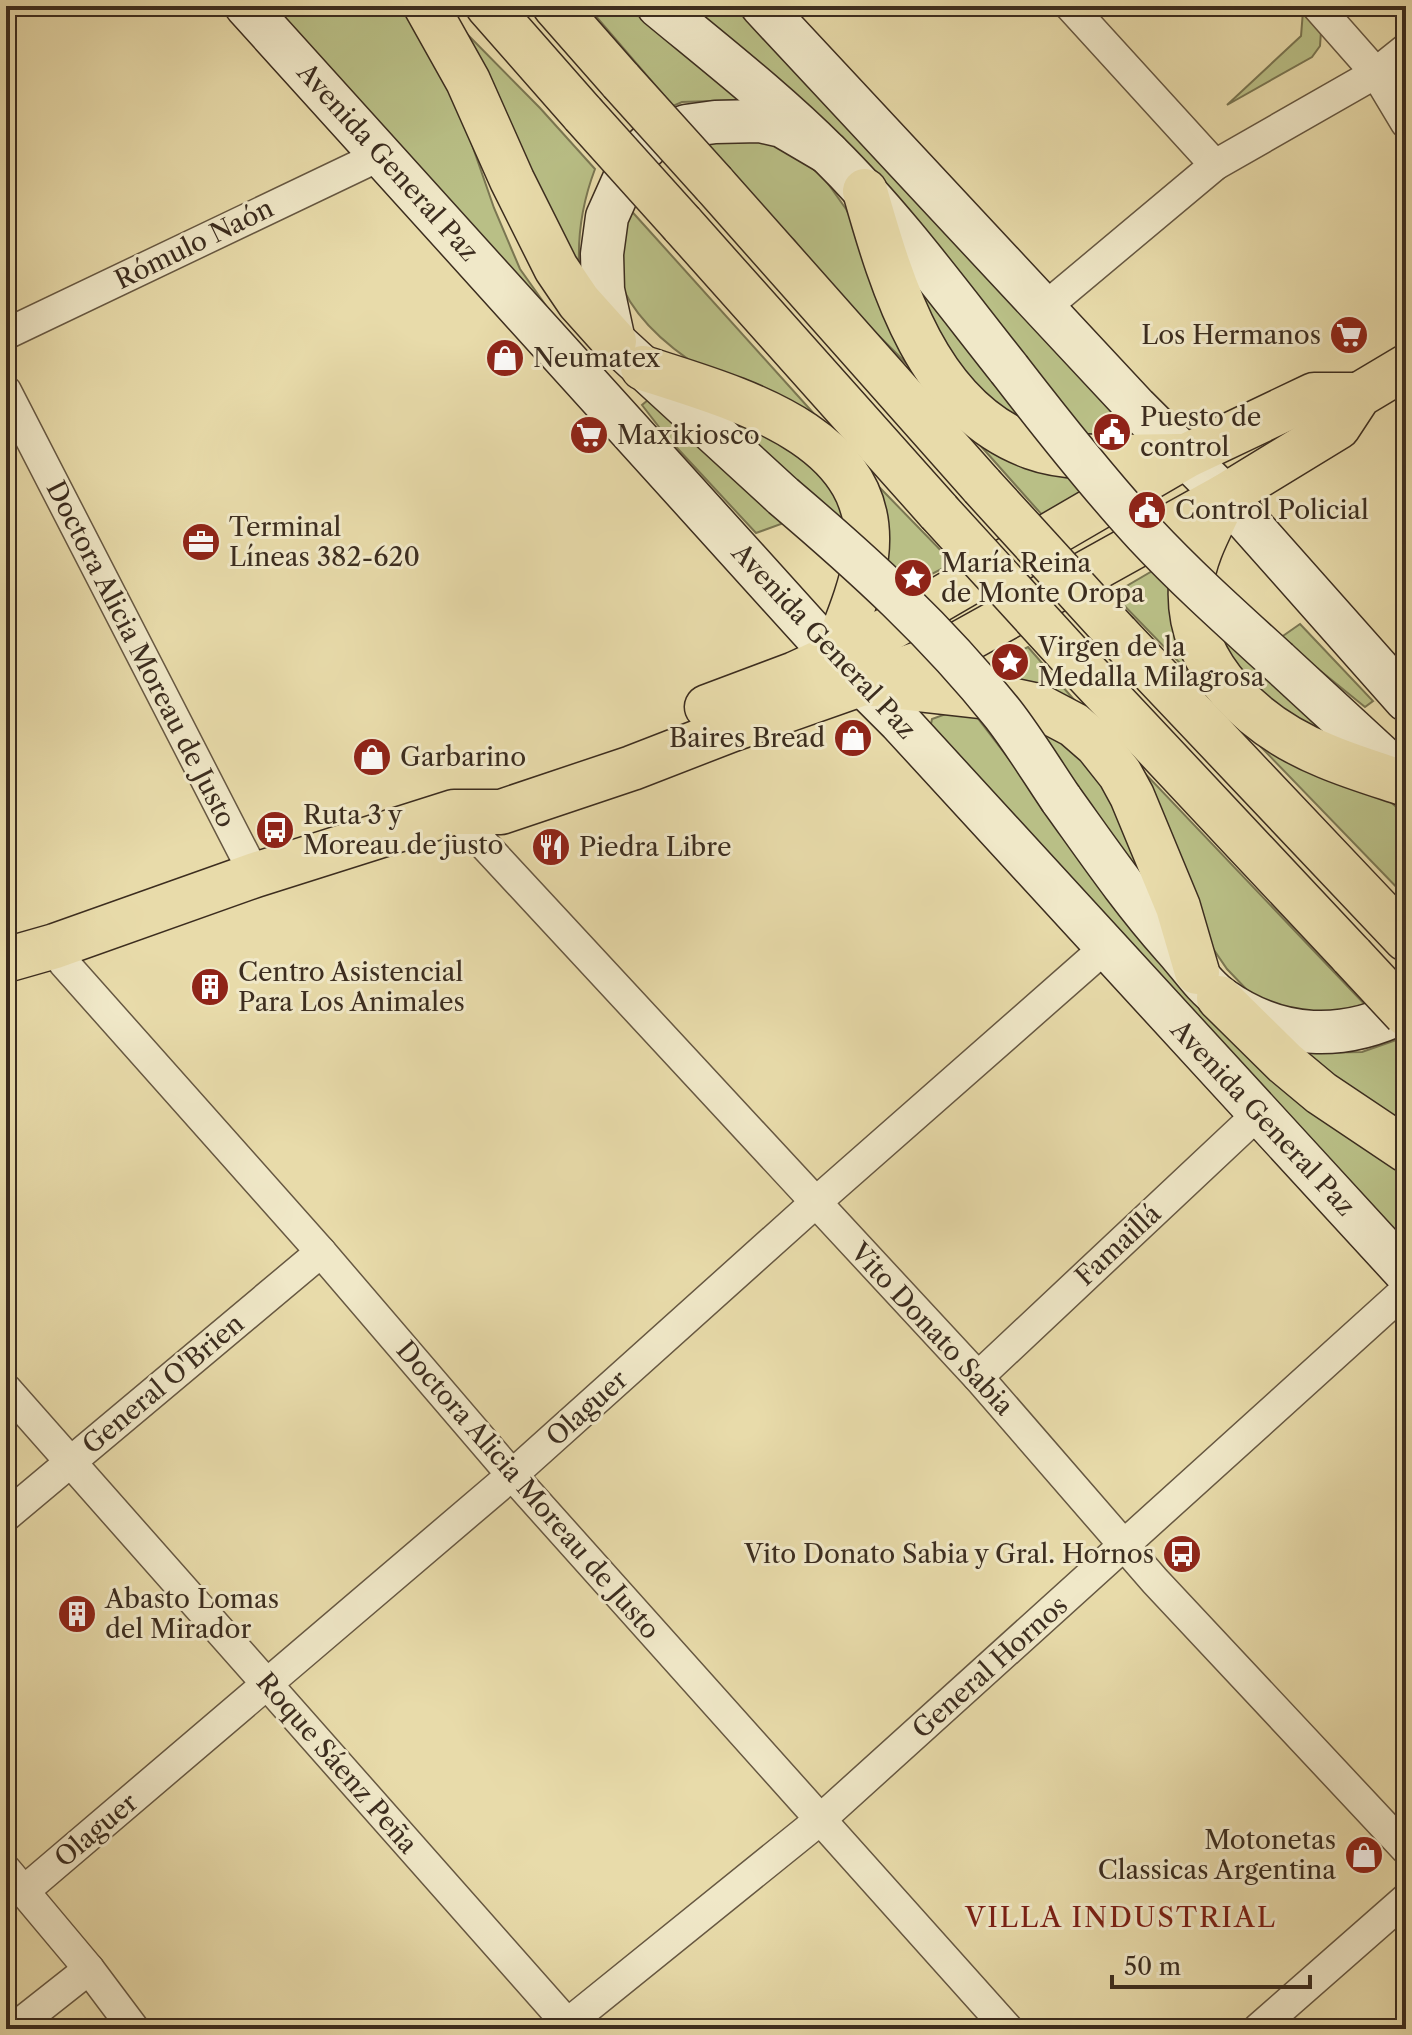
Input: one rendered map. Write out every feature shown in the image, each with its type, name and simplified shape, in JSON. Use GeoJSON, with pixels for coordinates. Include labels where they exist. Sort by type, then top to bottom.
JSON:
{"type":"FeatureCollection","features":[{"type":"Feature","properties":{"kind":"main road"},"geometry":{"type":"LineString","coordinates":[[426,6],[468,81],[556,268],[579,302],[629,354],[762,410],[801,432],[829,454],[848,476],[857,493],[866,535],[866,558],[854,604],[849,669]]}},
{"type":"Feature","properties":{"kind":"main road"},"geometry":{"type":"LineString","coordinates":[[488,6],[939,512],[1406,1012]]}},
{"type":"Feature","properties":{"kind":"main road"},"geometry":{"type":"LineString","coordinates":[[555,6],[982,486],[1117,634],[1396,928]]}},
{"type":"Feature","properties":{"kind":"main road"},"geometry":{"type":"LineString","coordinates":[[865,191],[887,269],[921,342],[940,376],[968,408],[996,428],[1032,447],[1090,456],[1186,456]]}},
{"type":"Feature","properties":{"kind":"main road"},"geometry":{"type":"LineString","coordinates":[[6,960],[55,946],[255,875],[454,812],[480,789],[780,680],[930,660],[1225,496],[1338,427],[1359,395],[1406,367]]}},
{"type":"Feature","properties":{"kind":"main road"},"geometry":{"type":"LineString","coordinates":[[849,669],[887,630],[1186,456],[1314,395],[1359,395]]}},
{"type":"Feature","properties":{"kind":"main road"},"geometry":{"type":"LineString","coordinates":[[1225,496],[1198,555],[1191,584],[1191,612],[1196,637],[1216,673],[1238,700],[1270,726],[1323,755],[1406,782]]}},
{"type":"Feature","properties":{"kind":"main road"},"geometry":{"type":"LineString","coordinates":[[849,669],[1038,706],[1074,725],[1097,745],[1120,774],[1132,796],[1208,985],[1285,1063],[1321,1093],[1406,1150]]}},
{"type":"Feature","properties":{"kind":"street","name":"Avenida General Paz"},"geometry":{"type":"LineString","coordinates":[[246,6],[849,669],[1406,1273]]}},
{"type":"Feature","properties":{"kind":"street"},"geometry":{"type":"LineString","coordinates":[[658,6],[771,101],[865,191],[1070,448],[1146,535],[1406,782]]}},
{"type":"Feature","properties":{"kind":"street"},"geometry":{"type":"LineString","coordinates":[[762,6],[1043,309],[1225,496],[1406,700]]}},
{"type":"Feature","properties":{"kind":"street"},"geometry":{"type":"LineString","coordinates":[[1070,6],[1215,165]]}},
{"type":"Feature","properties":{"kind":"street"},"geometry":{"type":"LineString","coordinates":[[1317,6],[1376,73],[1406,123]]}},
{"type":"Feature","properties":{"kind":"street"},"geometry":{"type":"LineString","coordinates":[[1043,309],[1215,165],[1376,73],[1406,49]]}},
{"type":"Feature","properties":{"kind":"street"},"geometry":{"type":"LineString","coordinates":[[828,153],[782,126],[738,120],[686,126],[650,143],[633,159],[607,217],[602,254],[603,290],[629,354],[783,496],[873,573],[944,645],[1004,715],[1137,906],[1208,985],[1263,1023],[1310,1033],[1347,1031],[1406,1012]]}},
{"type":"Feature","properties":{"kind":"street","name":"Rómulo Naón"},"geometry":{"type":"LineString","coordinates":[[6,334],[381,155]]}},
{"type":"Feature","properties":{"kind":"street","name":"Doctora Alicia Moreau de Justo"},"geometry":{"type":"LineString","coordinates":[[6,391],[255,875]]}},
{"type":"Feature","properties":{"kind":"street","name":"Vito Donato Sabia"},"geometry":{"type":"LineString","coordinates":[[454,812],[978,1377],[1124,1546],[1406,1849]]}},
{"type":"Feature","properties":{"kind":"street","name":"Doctora Alicia Moreau de Justo"},"geometry":{"type":"LineString","coordinates":[[55,946],[64,963],[321,1252],[512,1475],[1008,2029]]}},
{"type":"Feature","properties":{"kind":"street","name":"Olaguer"},"geometry":{"type":"LineString","coordinates":[[15,1880],[268,1685],[512,1475],[1106,947]]}},
{"type":"Feature","properties":{"kind":"street","name":"Famaillá"},"geometry":{"type":"LineString","coordinates":[[978,1377],[1258,1114]]}},
{"type":"Feature","properties":{"kind":"street","name":"General O'Brien"},"geometry":{"type":"LineString","coordinates":[[6,1516],[321,1252]]}},
{"type":"Feature","properties":{"kind":"street","name":"General Hornos"},"geometry":{"type":"LineString","coordinates":[[567,2027],[821,1819],[1406,1290]]}},
{"type":"Feature","properties":{"kind":"street","name":"Roque Sáenz Peña"},"geometry":{"type":"LineString","coordinates":[[6,1389],[567,2027]]}},
{"type":"Feature","properties":{"kind":"street"},"geometry":{"type":"LineString","coordinates":[[15,1880],[134,2029]]}},
{"type":"Feature","properties":{"kind":"street"},"geometry":{"type":"LineString","coordinates":[[1258,2029],[1406,1899]]}},
{"type":"Feature","properties":{"kind":"street"},"geometry":{"type":"LineString","coordinates":[[13,2029],[89,1969]]}},
{"type":"Feature","properties":{"kind":"green space"},"geometry":{"type":"Polygon","coordinates":[[[267,6],[410,6],[462,116],[494,208],[520,269],[569,338],[267,6]]]}},
{"type":"Feature","properties":{"kind":"green space"},"geometry":{"type":"Polygon","coordinates":[[[587,6],[636,6],[745,94],[739,100],[682,102],[673,106],[587,6]]]}},
{"type":"Feature","properties":{"kind":"green space"},"geometry":{"type":"Polygon","coordinates":[[[686,6],[735,6],[1115,414],[1110,418],[1110,425],[1099,435],[1076,433],[686,6]]]}},
{"type":"Feature","properties":{"kind":"green space"},"geometry":{"type":"Polygon","coordinates":[[[1303,11],[1321,31],[1320,46],[1312,57],[1227,105],[1301,36],[1303,11]]]}},
{"type":"Feature","properties":{"kind":"green space"},"geometry":{"type":"Polygon","coordinates":[[[467,34],[595,169],[582,215],[579,262],[573,257],[460,38],[467,34]]]}},
{"type":"Feature","properties":{"kind":"green space"},"geometry":{"type":"Polygon","coordinates":[[[697,136],[762,138],[791,151],[824,178],[865,243],[894,321],[1065,470],[1082,492],[1043,516],[915,372],[835,292],[794,240],[761,210],[697,136]]]}},
{"type":"Feature","properties":{"kind":"green space"},"geometry":{"type":"Polygon","coordinates":[[[626,205],[834,436],[704,370],[647,324],[627,296],[615,265],[616,244],[626,205]]]}},
{"type":"Feature","properties":{"kind":"green space"},"geometry":{"type":"Polygon","coordinates":[[[903,257],[1034,433],[966,390],[903,257]]]}},
{"type":"Feature","properties":{"kind":"green space"},"geometry":{"type":"Polygon","coordinates":[[[701,396],[821,463],[854,534],[701,396]]]}},
{"type":"Feature","properties":{"kind":"green space"},"geometry":{"type":"Polygon","coordinates":[[[648,400],[792,520],[756,533],[666,436],[642,405],[648,400]]]}},
{"type":"Feature","properties":{"kind":"green space"},"geometry":{"type":"Polygon","coordinates":[[[851,458],[953,563],[909,586],[880,557],[851,458]]]}},
{"type":"Feature","properties":{"kind":"green space"},"geometry":{"type":"Polygon","coordinates":[[[1154,570],[1177,595],[1179,626],[1406,815],[1406,897],[1113,594],[1154,570]]]}},
{"type":"Feature","properties":{"kind":"green space"},"geometry":{"type":"Polygon","coordinates":[[[1300,624],[1373,701],[1365,707],[1280,638],[1300,624]]]}},
{"type":"Feature","properties":{"kind":"green space"},"geometry":{"type":"Polygon","coordinates":[[[1218,630],[1347,750],[1250,692],[1218,630]]]}},
{"type":"Feature","properties":{"kind":"green space"},"geometry":{"type":"Polygon","coordinates":[[[1028,647],[1090,718],[993,678],[995,664],[1028,647]]]}},
{"type":"Feature","properties":{"kind":"green space"},"geometry":{"type":"Polygon","coordinates":[[[954,711],[976,716],[1042,802],[1406,1166],[1406,1250],[929,734],[932,719],[954,711]]]}},
{"type":"Feature","properties":{"kind":"green space"},"geometry":{"type":"Polygon","coordinates":[[[1019,715],[1040,720],[1111,786],[1152,894],[1019,715]]]}},
{"type":"Feature","properties":{"kind":"green space"},"geometry":{"type":"Polygon","coordinates":[[[1118,745],[1372,1012],[1287,1014],[1248,991],[1227,969],[1201,931],[1118,745]]]}},
{"type":"Feature","properties":{"kind":"green space"},"geometry":{"type":"Polygon","coordinates":[[[1399,1039],[1406,1047],[1406,1133],[1304,1053],[1362,1052],[1399,1039]]]}},
{"type":"Feature","properties":{"kind":"place","name":"Los Hermanos"},"geometry":{"type":"Point","coordinates":[1349,335]}},
{"type":"Feature","properties":{"kind":"place","name":"Neumatex"},"geometry":{"type":"Point","coordinates":[505,358]}},
{"type":"Feature","properties":{"kind":"place","name":"Puesto de control"},"geometry":{"type":"Point","coordinates":[1112,432]}},
{"type":"Feature","properties":{"kind":"place","name":"Maxikiosco"},"geometry":{"type":"Point","coordinates":[589,435]}},
{"type":"Feature","properties":{"kind":"place","name":"Control Policial"},"geometry":{"type":"Point","coordinates":[1147,510]}},
{"type":"Feature","properties":{"kind":"place","name":"Terminal Líneas 382-620"},"geometry":{"type":"Point","coordinates":[201,542]}},
{"type":"Feature","properties":{"kind":"place","name":"María Reina de Monte Oropa"},"geometry":{"type":"Point","coordinates":[913,578]}},
{"type":"Feature","properties":{"kind":"place","name":"Virgen de la Medalla Milagrosa"},"geometry":{"type":"Point","coordinates":[1010,662]}},
{"type":"Feature","properties":{"kind":"place","name":"Baires Bread"},"geometry":{"type":"Point","coordinates":[853,738]}},
{"type":"Feature","properties":{"kind":"place","name":"Garbarino"},"geometry":{"type":"Point","coordinates":[372,757]}},
{"type":"Feature","properties":{"kind":"place","name":"Ruta 3 y Moreau de justo"},"geometry":{"type":"Point","coordinates":[275,830]}},
{"type":"Feature","properties":{"kind":"place","name":"Piedra Libre"},"geometry":{"type":"Point","coordinates":[551,847]}},
{"type":"Feature","properties":{"kind":"place","name":"Centro Asistencial Para Los Animales"},"geometry":{"type":"Point","coordinates":[210,987]}},
{"type":"Feature","properties":{"kind":"place","name":"Vito Donato Sabia y Gral. Hornos"},"geometry":{"type":"Point","coordinates":[1182,1554]}},
{"type":"Feature","properties":{"kind":"place","name":"Abasto Lomas del Mirador"},"geometry":{"type":"Point","coordinates":[77,1614]}},
{"type":"Feature","properties":{"kind":"place","name":"Motonetas Classicas Argentina"},"geometry":{"type":"Point","coordinates":[1364,1855]}},
{"type":"Feature","properties":{"kind":"district","name":"VILLA INDUSTRIAL"},"geometry":{"type":"Point","coordinates":[1121,1917]}}]}
